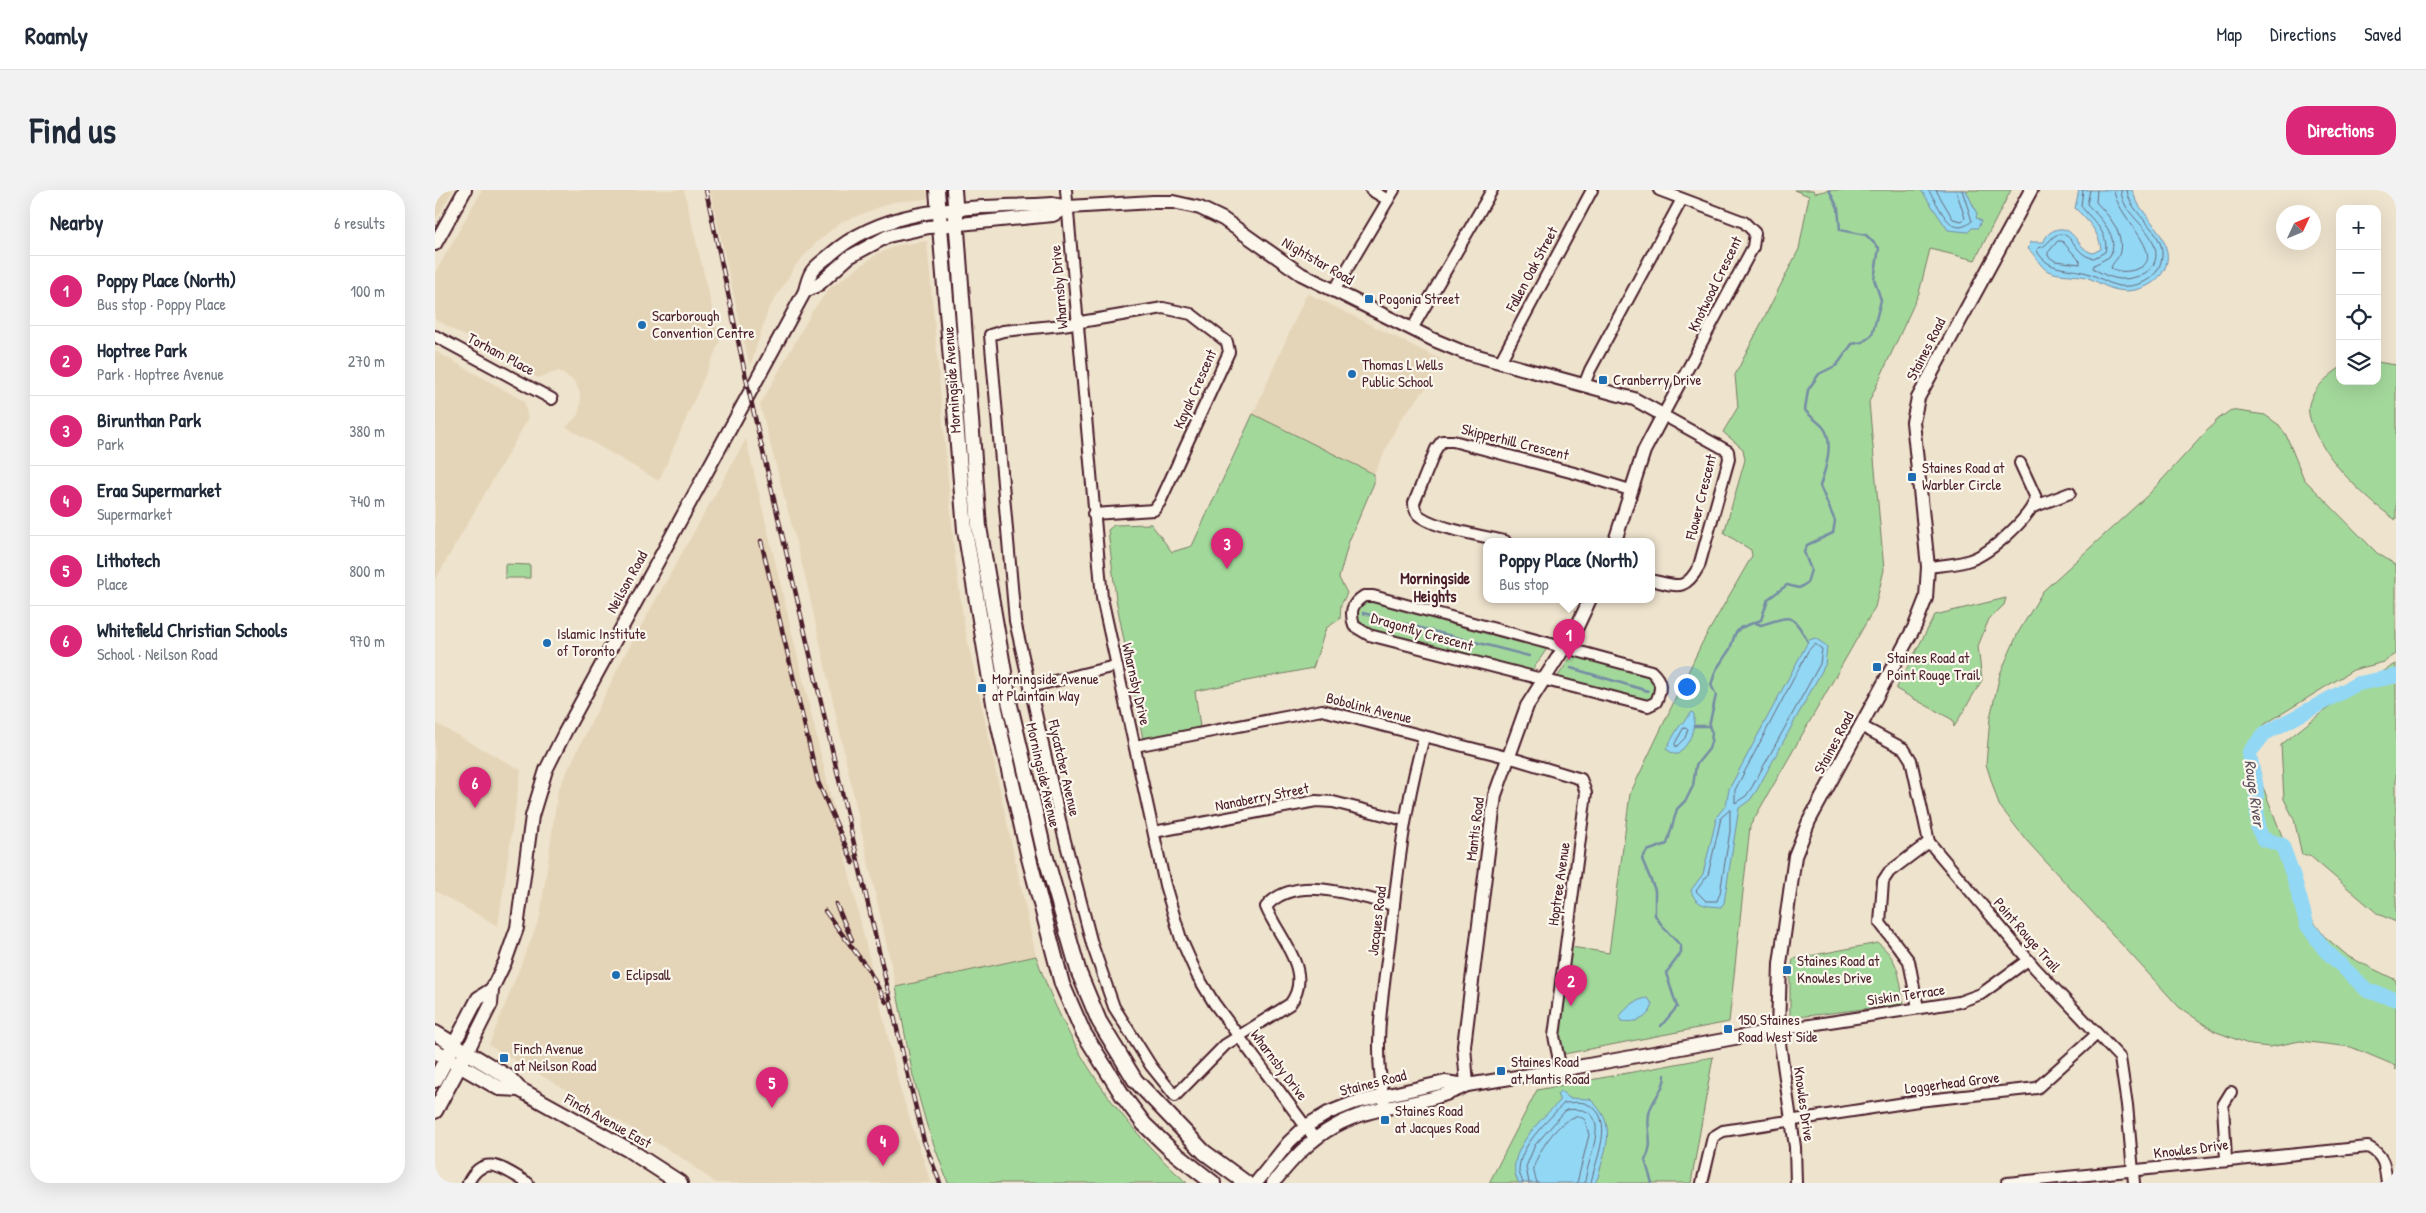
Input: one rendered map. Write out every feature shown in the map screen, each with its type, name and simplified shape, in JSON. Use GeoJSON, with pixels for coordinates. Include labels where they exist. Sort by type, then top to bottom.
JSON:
{"type":"FeatureCollection","features":[{"type":"Feature","properties":{"kind":"main road","name":"Morningside Avenue"},"geometry":{"type":"LineString","coordinates":[[937,190],[979,527],[1009,701],[1044,851],[1079,973],[1099,1021],[1135,1080],[1204,1152],[1246,1183]]}},
{"type":"Feature","properties":{"kind":"main road","name":"Morningside Avenue"},"geometry":{"type":"LineString","coordinates":[[954,190],[957,224],[965,530],[995,709],[1029,858],[1062,984],[1083,1032],[1123,1096],[1144,1124],[1171,1150],[1213,1183]]}},
{"type":"Feature","properties":{"kind":"main road"},"geometry":{"type":"LineString","coordinates":[[1083,1032],[1099,1021]]}},
{"type":"Feature","properties":{"kind":"main road","name":"Finch Avenue East"},"geometry":{"type":"LineString","coordinates":[[435,1033],[508,1077],[519,1089],[629,1150],[680,1183]]}},
{"type":"Feature","properties":{"kind":"main road","name":"Neilson Road"},"geometry":{"type":"LineString","coordinates":[[435,1080],[441,1054],[454,1044]]}},
{"type":"Feature","properties":{"kind":"main road","name":"Neilson Road"},"geometry":{"type":"LineString","coordinates":[[435,1111],[467,1052]]}},
{"type":"Feature","properties":{"kind":"main road","name":"Finch Avenue East"},"geometry":{"type":"LineString","coordinates":[[441,1054],[499,1088],[519,1089]]}},
{"type":"Feature","properties":{"kind":"street"},"geometry":{"type":"LineString","coordinates":[[435,244],[465,190]]}},
{"type":"Feature","properties":{"kind":"street","name":"Wharnsby Drive"},"geometry":{"type":"LineString","coordinates":[[1066,190],[1093,514],[1102,598],[1115,666],[1135,746],[1165,885],[1181,939],[1205,989],[1315,1139]]}},
{"type":"Feature","properties":{"kind":"street"},"geometry":{"type":"LineString","coordinates":[[1371,190],[1388,200]]}},
{"type":"Feature","properties":{"kind":"street"},"geometry":{"type":"LineString","coordinates":[[1335,291],[1394,190]]}},
{"type":"Feature","properties":{"kind":"street"},"geometry":{"type":"LineString","coordinates":[[1412,329],[1492,190]]}},
{"type":"Feature","properties":{"kind":"street","name":"Fallen Oak Street"},"geometry":{"type":"LineString","coordinates":[[1500,362],[1592,190]]}},
{"type":"Feature","properties":{"kind":"street","name":"Knotwood Crescent"},"geometry":{"type":"LineString","coordinates":[[1659,190],[1745,222],[1755,233],[1753,248],[1663,415]]}},
{"type":"Feature","properties":{"kind":"street","name":"Staines Road"},"geometry":{"type":"LineString","coordinates":[[1273,1183],[1294,1157],[1315,1139],[1336,1125],[1385,1103],[1445,1082],[1467,1085],[1561,1070],[1777,1030],[1780,964],[1795,856],[1809,821],[1915,626],[1926,598],[1928,567],[1913,422],[1918,398],[2031,190]]}},
{"type":"Feature","properties":{"kind":"street"},"geometry":{"type":"LineString","coordinates":[[1584,385],[1595,361],[1683,199]]}},
{"type":"Feature","properties":{"kind":"street","name":"Nightstar Road"},"geometry":{"type":"LineString","coordinates":[[939,212],[1052,204],[1068,207],[1153,202],[1173,202],[1199,208],[1223,220],[1301,274],[1463,352],[1634,399],[1663,415]]}},
{"type":"Feature","properties":{"kind":"street","name":"Nightstar Road"},"geometry":{"type":"LineString","coordinates":[[940,226],[1053,215],[1068,207]]}},
{"type":"Feature","properties":{"kind":"street","name":"Neilson Road"},"geometry":{"type":"LineString","coordinates":[[467,1052],[491,1004],[491,989],[505,962],[517,928],[532,816],[546,770],[805,291],[809,273],[840,246],[875,226],[915,215],[939,212]]}},
{"type":"Feature","properties":{"kind":"street","name":"Neilson Road"},"geometry":{"type":"LineString","coordinates":[[805,291],[818,285],[849,257],[888,236],[940,226]]}},
{"type":"Feature","properties":{"kind":"street","name":"Kayak Crescent"},"geometry":{"type":"LineString","coordinates":[[1078,322],[1163,308],[1191,314],[1227,342],[1229,352],[1160,502],[1154,510],[1093,514]]}},
{"type":"Feature","properties":{"kind":"street","name":"Flycatcher Avenue"},"geometry":{"type":"LineString","coordinates":[[1078,322],[1003,331],[990,335],[1015,621],[1091,944],[1114,1007],[1151,1066],[1175,1096],[1225,1045],[1238,1035]]}},
{"type":"Feature","properties":{"kind":"street","name":"Torham Place"},"geometry":{"type":"LineString","coordinates":[[435,336],[552,399]]}},
{"type":"Feature","properties":{"kind":"street"},"geometry":{"type":"LineString","coordinates":[[1616,538],[1644,452],[1663,415]]}},
{"type":"Feature","properties":{"kind":"street","name":"Flower Crescent"},"geometry":{"type":"LineString","coordinates":[[1655,581],[1679,586],[1692,579],[1699,566],[1729,459],[1728,451],[1663,415]]}},
{"type":"Feature","properties":{"kind":"street","name":"Skipperhill Crescent"},"geometry":{"type":"LineString","coordinates":[[1493,538],[1441,525],[1420,516],[1414,509],[1414,503],[1432,458],[1442,441],[1453,441],[1579,474],[1630,490]]}},
{"type":"Feature","properties":{"kind":"street"},"geometry":{"type":"LineString","coordinates":[[1928,567],[1963,562],[1979,556],[2028,515],[2036,498],[2020,464]]}},
{"type":"Feature","properties":{"kind":"street"},"geometry":{"type":"LineString","coordinates":[[2033,507],[2070,492]]}},
{"type":"Feature","properties":{"kind":"street","name":"Dragonfly Crescent"},"geometry":{"type":"LineString","coordinates":[[1364,596],[1373,596],[1651,671],[1659,678],[1661,688],[1656,702],[1647,706],[1542,681],[1361,632],[1354,626],[1351,615],[1353,607],[1364,596]]}},
{"type":"Feature","properties":{"kind":"street","name":"Mantis Road"},"geometry":{"type":"LineString","coordinates":[[1467,1085],[1465,1037],[1495,795],[1527,706],[1576,629],[1588,603]]}},
{"type":"Feature","properties":{"kind":"street"},"geometry":{"type":"LineString","coordinates":[[1030,687],[1115,666]]}},
{"type":"Feature","properties":{"kind":"street","name":"Bobolink Avenue"},"geometry":{"type":"LineString","coordinates":[[1135,746],[1322,710],[1507,758]]}},
{"type":"Feature","properties":{"kind":"street","name":"Point Rouge Trail"},"geometry":{"type":"LineString","coordinates":[[1861,726],[1904,749],[1911,760],[1929,842],[2028,960],[2121,1058],[2134,1183]]}},
{"type":"Feature","properties":{"kind":"street","name":"Jacques Road"},"geometry":{"type":"LineString","coordinates":[[1385,1103],[1380,1080],[1378,1040],[1404,820],[1413,774],[1424,737]]}},
{"type":"Feature","properties":{"kind":"street","name":"Hoptree Avenue"},"geometry":{"type":"LineString","coordinates":[[1507,758],[1581,780],[1586,793],[1554,1036],[1561,1070]]}},
{"type":"Feature","properties":{"kind":"street","name":"Nanaberry Street"},"geometry":{"type":"LineString","coordinates":[[1154,832],[1316,801],[1333,802],[1404,820]]}},
{"type":"Feature","properties":{"kind":"street"},"geometry":{"type":"LineString","coordinates":[[1918,1008],[1909,961],[1880,923],[1883,881],[1889,872],[1929,842]]}},
{"type":"Feature","properties":{"kind":"street"},"geometry":{"type":"LineString","coordinates":[[1238,1035],[1291,1004],[1298,994],[1300,985],[1298,966],[1266,907],[1272,900],[1315,887],[1340,891],[1394,905]]}},
{"type":"Feature","properties":{"kind":"street","name":"Siskin Terrace"},"geometry":{"type":"LineString","coordinates":[[1777,1030],[1959,1002],[1981,994],[2028,960]]}},
{"type":"Feature","properties":{"kind":"street","name":"Neilson Road"},"geometry":{"type":"LineString","coordinates":[[454,1044],[478,998],[491,989]]}},
{"type":"Feature","properties":{"kind":"street","name":"Knowles Drive"},"geometry":{"type":"LineString","coordinates":[[1777,1030],[1791,1120],[1797,1173],[1796,1183]]}},
{"type":"Feature","properties":{"kind":"street","name":"Loggerhead Grove"},"geometry":{"type":"LineString","coordinates":[[1702,1183],[1713,1137],[1723,1131],[1919,1101],[2037,1088],[2097,1034]]}},
{"type":"Feature","properties":{"kind":"street"},"geometry":{"type":"LineString","coordinates":[[2226,1160],[2223,1105],[2231,1092]]}},
{"type":"Feature","properties":{"kind":"street","name":"Staines Road"},"geometry":{"type":"LineString","coordinates":[[1256,1183],[1289,1142],[1306,1126],[1328,1113],[1353,1103],[1385,1103]]}},
{"type":"Feature","properties":{"kind":"street","name":"Knowles Drive"},"geometry":{"type":"LineString","coordinates":[[2007,1183],[2368,1147],[2378,1152],[2385,1164],[2387,1183]]}},
{"type":"Feature","properties":{"kind":"street"},"geometry":{"type":"LineString","coordinates":[[468,1183],[475,1170],[486,1165],[499,1167],[528,1183]]}},
{"type":"Feature","properties":{"kind":"shaded area"},"geometry":{"type":"Polygon","coordinates":[[[435,190],[453,190],[435,221],[435,190]]]}},
{"type":"Feature","properties":{"kind":"shaded area"},"geometry":{"type":"Polygon","coordinates":[[[482,190],[684,190],[720,341],[659,481],[566,427],[578,415],[581,402],[575,382],[559,371],[538,378],[435,319],[435,273],[482,190]]]}},
{"type":"Feature","properties":{"kind":"shaded area"},"geometry":{"type":"Polygon","coordinates":[[[710,190],[927,190],[928,196],[926,199],[893,202],[841,222],[818,241],[796,265],[768,310],[750,367],[710,190]]]}},
{"type":"Feature","properties":{"kind":"shaded area"},"geometry":{"type":"Polygon","coordinates":[[[927,241],[955,558],[964,624],[1036,956],[896,987],[806,580],[760,405],[813,310],[830,288],[877,254],[898,245],[927,241]]]}},
{"type":"Feature","properties":{"kind":"shaded area","name":"Thomas L Wells Public School"},"geometry":{"type":"Polygon","coordinates":[[[1307,293],[1440,359],[1426,388],[1400,420],[1374,474],[1253,414],[1307,293]]]}},
{"type":"Feature","properties":{"kind":"shaded area"},"geometry":{"type":"Polygon","coordinates":[[[435,351],[524,401],[528,419],[435,580],[435,351]]]}},
{"type":"Feature","properties":{"kind":"shaded area"},"geometry":{"type":"Polygon","coordinates":[[[746,439],[901,1092],[931,1183],[716,1183],[679,1156],[489,1045],[540,917],[558,790],[622,660],[746,439]]]}},
{"type":"Feature","properties":{"kind":"shaded area"},"geometry":{"type":"Polygon","coordinates":[[[435,723],[521,770],[498,926],[435,891],[435,723]]]}},
{"type":"Feature","properties":{"kind":"green space"},"geometry":{"type":"Polygon","coordinates":[[[1794,190],[1813,190],[1815,193],[1830,190],[2011,190],[1975,260],[1930,249],[1919,293],[1869,402],[1884,570],[1875,607],[1750,826],[1729,1022],[1564,1054],[1560,1038],[1571,947],[1609,953],[1630,794],[1702,643],[1752,556],[1751,550],[1724,533],[1745,460],[1743,449],[1723,432],[1738,407],[1735,375],[1799,249],[1809,196],[1794,190]]]}},
{"type":"Feature","properties":{"kind":"green space"},"geometry":{"type":"Polygon","coordinates":[[[2381,363],[2396,365],[2396,520],[2370,500],[2331,459],[2313,429],[2309,414],[2310,400],[2323,382],[2336,371],[2336,385],[2381,385],[2381,363]]]}},
{"type":"Feature","properties":{"kind":"green space"},"geometry":{"type":"Polygon","coordinates":[[[2231,410],[2265,415],[2279,425],[2286,435],[2304,479],[2377,553],[2396,565],[2396,654],[2384,662],[2353,670],[2265,724],[2259,732],[2254,746],[2256,769],[2287,849],[2304,908],[2324,936],[2349,957],[2396,980],[2396,1070],[2394,1065],[2351,1047],[2300,1041],[2270,1047],[2251,1045],[2214,1031],[2179,1007],[2027,841],[1999,805],[1986,764],[1990,718],[2000,674],[2018,633],[2043,591],[2149,494],[2217,420],[2231,410]]]}},
{"type":"Feature","properties":{"kind":"green space"},"geometry":{"type":"Polygon","coordinates":[[[1253,414],[1374,474],[1374,483],[1349,541],[1339,578],[1347,593],[1341,605],[1340,619],[1326,628],[1313,668],[1195,691],[1200,727],[1143,739],[1116,599],[1108,530],[1114,525],[1151,524],[1172,552],[1192,546],[1253,414]]]}},
{"type":"Feature","properties":{"kind":"green space"},"geometry":{"type":"Polygon","coordinates":[[[505,564],[530,565],[530,578],[505,578],[505,564]]]}},
{"type":"Feature","properties":{"kind":"green space"},"geometry":{"type":"Polygon","coordinates":[[[2006,598],[2004,605],[1989,619],[1978,646],[1982,680],[1954,727],[1953,720],[1896,689],[1935,615],[2006,598]]]}},
{"type":"Feature","properties":{"kind":"green space"},"geometry":{"type":"Polygon","coordinates":[[[1368,600],[1545,646],[1546,650],[1531,672],[1366,630],[1355,616],[1359,605],[1368,600]]]}},
{"type":"Feature","properties":{"kind":"green space"},"geometry":{"type":"Polygon","coordinates":[[[1573,654],[1644,671],[1659,683],[1652,700],[1646,703],[1556,679],[1573,654]]]}},
{"type":"Feature","properties":{"kind":"green space"},"geometry":{"type":"Polygon","coordinates":[[[2396,664],[2396,922],[2378,914],[2309,855],[2302,855],[2294,819],[2284,799],[2281,745],[2337,702],[2396,664]]]}},
{"type":"Feature","properties":{"kind":"green space"},"geometry":{"type":"Polygon","coordinates":[[[1878,943],[1895,963],[1904,1004],[1790,1018],[1790,976],[1793,959],[1878,943]]]}},
{"type":"Feature","properties":{"kind":"green space"},"geometry":{"type":"Polygon","coordinates":[[[1036,956],[1062,1020],[1097,1080],[1138,1134],[1187,1183],[948,1183],[927,1126],[913,1076],[896,987],[1036,956]]]}},
{"type":"Feature","properties":{"kind":"green space"},"geometry":{"type":"Polygon","coordinates":[[[1713,1057],[1691,1183],[1489,1183],[1537,1090],[1713,1057]]]}},
{"type":"Feature","properties":{"kind":"water"},"geometry":{"type":"Polygon","coordinates":[[[1921,190],[1966,190],[1977,214],[1976,218],[1981,221],[1978,228],[1972,228],[1968,232],[1948,230],[1921,190]]]}},
{"type":"Feature","properties":{"kind":"water"},"geometry":{"type":"Polygon","coordinates":[[[2079,190],[2132,190],[2135,199],[2165,243],[2167,261],[2164,270],[2153,283],[2136,290],[2127,291],[2109,288],[2086,277],[2052,273],[2042,266],[2028,249],[2031,242],[2044,242],[2050,233],[2061,229],[2071,233],[2088,251],[2093,253],[2101,249],[2095,231],[2075,208],[2079,190]]]}},
{"type":"Feature","properties":{"kind":"water"},"geometry":{"type":"Polygon","coordinates":[[[1815,638],[1827,646],[1825,665],[1757,790],[1750,800],[1739,808],[1724,903],[1721,907],[1702,904],[1695,899],[1691,890],[1703,874],[1717,816],[1726,805],[1729,789],[1804,649],[1809,640],[1815,638]]]}},
{"type":"Feature","properties":{"kind":"water"},"geometry":{"type":"Polygon","coordinates":[[[1692,712],[1694,714],[1693,731],[1689,741],[1678,754],[1674,754],[1666,749],[1678,728],[1692,712]]]}},
{"type":"Feature","properties":{"kind":"water"},"geometry":{"type":"Polygon","coordinates":[[[1648,998],[1653,1005],[1648,1014],[1636,1021],[1621,1021],[1620,1016],[1629,1007],[1640,1000],[1648,998]]]}},
{"type":"Feature","properties":{"kind":"water"},"geometry":{"type":"Polygon","coordinates":[[[1561,1091],[1569,1098],[1590,1099],[1604,1118],[1607,1136],[1598,1177],[1595,1183],[1519,1183],[1515,1172],[1515,1161],[1519,1150],[1534,1127],[1560,1101],[1557,1094],[1561,1091]]]}},
{"type":"Feature","properties":{"kind":"waterway"},"geometry":{"type":"LineString","coordinates":[[1661,1026],[1677,1007],[1666,973],[1681,953],[1681,946],[1663,927],[1655,915],[1655,890],[1642,859],[1647,851],[1667,844],[1677,809],[1686,800],[1693,786],[1696,765],[1709,749],[1712,733],[1709,726],[1716,695],[1711,685],[1716,670],[1730,649],[1735,634],[1740,628],[1761,620],[1768,599],[1787,585],[1799,588],[1807,583],[1811,570],[1804,552],[1807,545],[1833,533],[1835,521],[1820,486],[1828,456],[1827,433],[1805,410],[1808,390],[1819,374],[1837,365],[1852,344],[1863,342],[1872,335],[1881,300],[1874,279],[1879,248],[1866,235],[1840,230],[1838,208],[1829,190]]}},
{"type":"Feature","properties":{"kind":"waterway"},"geometry":{"type":"LineString","coordinates":[[1363,613],[1529,656]]}},
{"type":"Feature","properties":{"kind":"waterway"},"geometry":{"type":"LineString","coordinates":[[1756,623],[1761,625],[1789,618],[1798,625],[1808,642]]}},
{"type":"Feature","properties":{"kind":"waterway"},"geometry":{"type":"LineString","coordinates":[[1571,668],[1648,691]]}},
{"type":"Feature","properties":{"kind":"waterway","name":"Rouge River"},"geometry":{"type":"LineString","coordinates":[[2396,676],[2357,684],[2264,734],[2249,753],[2256,785],[2258,828],[2263,839],[2282,845],[2294,878],[2307,925],[2324,949],[2368,991],[2396,999]]}},
{"type":"Feature","properties":{"kind":"waterway"},"geometry":{"type":"LineString","coordinates":[[1694,726],[1709,726]]}},
{"type":"Feature","properties":{"kind":"waterway"},"geometry":{"type":"LineString","coordinates":[[1652,1183],[1645,1160],[1650,1143],[1648,1121],[1650,1109],[1663,1085],[1665,1075]]}},
{"type":"Feature","properties":{"kind":"railway"},"geometry":{"type":"LineString","coordinates":[[706,190],[749,392],[904,1059],[924,1141],[940,1183]]}},
{"type":"Feature","properties":{"kind":"railway"},"geometry":{"type":"LineString","coordinates":[[761,541],[818,782],[853,863]]}},
{"type":"Feature","properties":{"kind":"railway"},"geometry":{"type":"LineString","coordinates":[[836,904],[852,940]]}},
{"type":"Feature","properties":{"kind":"railway"},"geometry":{"type":"LineString","coordinates":[[825,911],[868,969],[886,1002]]}},
{"type":"Feature","properties":{"kind":"place","name":"Pogonia Street"},"geometry":{"type":"Point","coordinates":[1369,299]}},
{"type":"Feature","properties":{"kind":"place","name":"Scarborough Convention Centre"},"geometry":{"type":"Point","coordinates":[642,325]}},
{"type":"Feature","properties":{"kind":"place","name":"Thomas L Wells Public School"},"geometry":{"type":"Point","coordinates":[1352,374]}},
{"type":"Feature","properties":{"kind":"place","name":"Cranberry Drive"},"geometry":{"type":"Point","coordinates":[1603,380]}},
{"type":"Feature","properties":{"kind":"place","name":"Staines Road at Warbler Circle"},"geometry":{"type":"Point","coordinates":[1912,477]}},
{"type":"Feature","properties":{"kind":"place","name":"Birunthan Park"},"geometry":{"type":"Point","coordinates":[1227,569]}},
{"type":"Feature","properties":{"kind":"place","name":"Islamic Institute of Toronto"},"geometry":{"type":"Point","coordinates":[547,643]}},
{"type":"Feature","properties":{"kind":"place","name":"Poppy Place (North)"},"geometry":{"type":"Point","coordinates":[1569,660]}},
{"type":"Feature","properties":{"kind":"place","name":"Staines Road at Point Rouge Trail"},"geometry":{"type":"Point","coordinates":[1877,667]}},
{"type":"Feature","properties":{"kind":"place","name":"Morningside Avenue at Plaintain Way"},"geometry":{"type":"Point","coordinates":[982,688]}},
{"type":"Feature","properties":{"kind":"place","name":"Whitefield Christian Schools"},"geometry":{"type":"Point","coordinates":[475,808]}},
{"type":"Feature","properties":{"kind":"place","name":"Staines Road at Knowles Drive"},"geometry":{"type":"Point","coordinates":[1787,970]}},
{"type":"Feature","properties":{"kind":"place","name":"Eclipsall"},"geometry":{"type":"Point","coordinates":[616,975]}},
{"type":"Feature","properties":{"kind":"place","name":"Hoptree Park"},"geometry":{"type":"Point","coordinates":[1571,1006]}},
{"type":"Feature","properties":{"kind":"place","name":"150 Staines Road West Side"},"geometry":{"type":"Point","coordinates":[1728,1029]}},
{"type":"Feature","properties":{"kind":"place","name":"Finch Avenue at Neilson Road"},"geometry":{"type":"Point","coordinates":[504,1058]}},
{"type":"Feature","properties":{"kind":"place","name":"Staines Road at Mantis Road"},"geometry":{"type":"Point","coordinates":[1501,1071]}},
{"type":"Feature","properties":{"kind":"place","name":"Lithotech"},"geometry":{"type":"Point","coordinates":[772,1108]}},
{"type":"Feature","properties":{"kind":"place","name":"Staines Road at Jacques Road"},"geometry":{"type":"Point","coordinates":[1385,1120]}},
{"type":"Feature","properties":{"kind":"place","name":"Eraa Supermarket"},"geometry":{"type":"Point","coordinates":[883,1166]}},
{"type":"Feature","properties":{"kind":"district","name":"Morningside Heights"},"geometry":{"type":"Point","coordinates":[1435,587]}}]}
